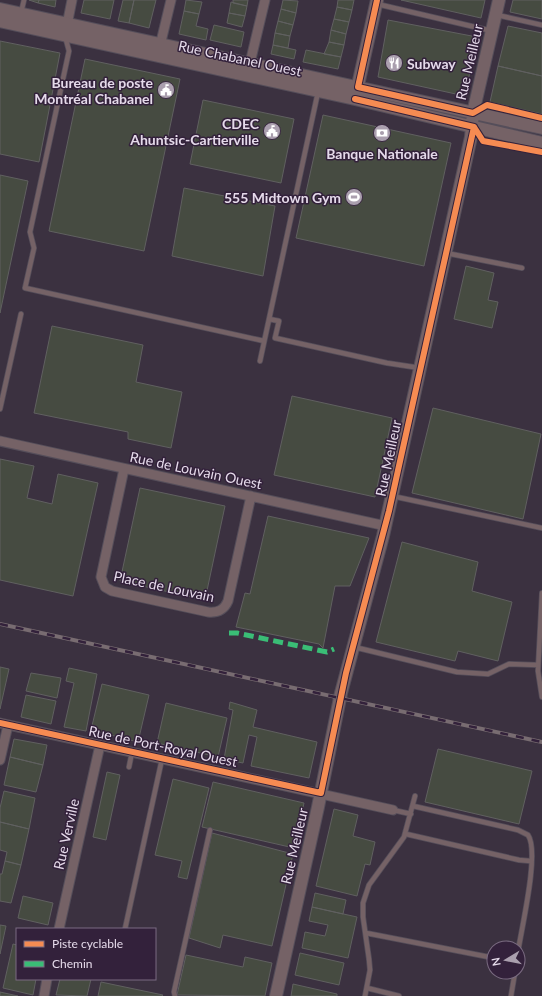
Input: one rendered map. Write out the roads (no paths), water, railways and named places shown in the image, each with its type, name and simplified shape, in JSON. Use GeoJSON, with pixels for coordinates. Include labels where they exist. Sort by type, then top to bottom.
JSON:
{"type":"FeatureCollection","features":[{"type":"Feature","properties":{"kind":"street"},"geometry":{"type":"LineString","coordinates":[[66,29],[72,0]]}},
{"type":"Feature","properties":{"kind":"street"},"geometry":{"type":"LineString","coordinates":[[159,50],[171,0]]}},
{"type":"Feature","properties":{"kind":"street"},"geometry":{"type":"LineString","coordinates":[[250,63],[265,0]]}},
{"type":"Feature","properties":{"kind":"street","name":"Rue Meilleur"},"geometry":{"type":"LineString","coordinates":[[276,996],[321,793],[341,693],[386,526],[474,127],[473,113],[499,0]]}},
{"type":"Feature","properties":{"kind":"street"},"geometry":{"type":"LineString","coordinates":[[357,93],[377,2]]}},
{"type":"Feature","properties":{"kind":"street","name":"Rue Chabanel Ouest"},"geometry":{"type":"LineString","coordinates":[[0,8],[21,13],[66,29]]}},
{"type":"Feature","properties":{"kind":"street","name":"Rue Chabanel Ouest"},"geometry":{"type":"LineString","coordinates":[[0,21],[66,29],[159,50],[318,91],[357,93],[473,113],[542,128]]}},
{"type":"Feature","properties":{"kind":"street","name":"Rue Chabanel Ouest"},"geometry":{"type":"LineString","coordinates":[[159,50],[250,63],[490,132],[542,143]]}},
{"type":"Feature","properties":{"kind":"street","name":"Rue de Louvain Ouest"},"geometry":{"type":"LineString","coordinates":[[0,442],[386,526]]}},
{"type":"Feature","properties":{"kind":"street","name":"Place de Louvain"},"geometry":{"type":"LineString","coordinates":[[124,469],[101,576],[103,585],[112,591],[212,613],[222,609],[228,601],[251,496]]}},
{"type":"Feature","properties":{"kind":"street"},"geometry":{"type":"LineString","coordinates":[[0,760],[4,724]]}},
{"type":"Feature","properties":{"kind":"street","name":"Rue de Port-Royal Ouest"},"geometry":{"type":"LineString","coordinates":[[4,724],[393,810]]}},
{"type":"Feature","properties":{"kind":"street","name":"Rue Verville"},"geometry":{"type":"LineString","coordinates":[[59,928],[100,745]]}},
{"type":"Feature","properties":{"kind":"street"},"geometry":{"type":"LineString","coordinates":[[44,996],[48,980]]}},
{"type":"Feature","properties":{"kind":"lane"},"geometry":{"type":"LineString","coordinates":[[21,13],[24,0]]}},
{"type":"Feature","properties":{"kind":"lane"},"geometry":{"type":"LineString","coordinates":[[377,2],[492,31]]}},
{"type":"Feature","properties":{"kind":"lane"},"geometry":{"type":"LineString","coordinates":[[495,14],[542,25]]}},
{"type":"Feature","properties":{"kind":"lane"},"geometry":{"type":"LineString","coordinates":[[66,29],[69,51],[30,232],[34,248],[25,288],[264,341]]}},
{"type":"Feature","properties":{"kind":"lane"},"geometry":{"type":"LineString","coordinates":[[260,361],[299,168],[318,91]]}},
{"type":"Feature","properties":{"kind":"lane"},"geometry":{"type":"LineString","coordinates":[[446,252],[522,268]]}},
{"type":"Feature","properties":{"kind":"lane"},"geometry":{"type":"LineString","coordinates":[[0,409],[21,314]]}},
{"type":"Feature","properties":{"kind":"lane"},"geometry":{"type":"LineString","coordinates":[[269,319],[279,321],[275,338],[387,363],[420,368]]}},
{"type":"Feature","properties":{"kind":"lane"},"geometry":{"type":"LineString","coordinates":[[392,496],[542,528]]}},
{"type":"Feature","properties":{"kind":"lane"},"geometry":{"type":"LineString","coordinates":[[542,593],[538,665],[542,697]]}},
{"type":"Feature","properties":{"kind":"lane"},"geometry":{"type":"LineString","coordinates":[[353,647],[464,672],[491,674],[509,664],[538,665]]}},
{"type":"Feature","properties":{"kind":"lane"},"geometry":{"type":"LineString","coordinates":[[129,767],[132,752]]}},
{"type":"Feature","properties":{"kind":"lane"},"geometry":{"type":"LineString","coordinates":[[125,928],[162,759]]}},
{"type":"Feature","properties":{"kind":"lane"},"geometry":{"type":"LineString","coordinates":[[365,996],[370,970],[363,911],[369,885],[406,834],[415,796]]}},
{"type":"Feature","properties":{"kind":"lane"},"geometry":{"type":"LineString","coordinates":[[413,806],[524,832],[531,841],[529,899],[520,940]]}},
{"type":"Feature","properties":{"kind":"lane"},"geometry":{"type":"LineString","coordinates":[[393,810],[411,814]]}},
{"type":"Feature","properties":{"kind":"lane"},"geometry":{"type":"LineString","coordinates":[[175,996],[174,992],[210,830]]}},
{"type":"Feature","properties":{"kind":"lane"},"geometry":{"type":"LineString","coordinates":[[406,834],[519,860],[530,860]]}},
{"type":"Feature","properties":{"kind":"lane"},"geometry":{"type":"LineString","coordinates":[[366,933],[486,956]]}},
{"type":"Feature","properties":{"kind":"lane"},"geometry":{"type":"LineString","coordinates":[[511,996],[514,980]]}},
{"type":"Feature","properties":{"kind":"lane"},"geometry":{"type":"LineString","coordinates":[[367,988],[399,996]]}},
{"type":"Feature","properties":{"kind":"railway"},"geometry":{"type":"LineString","coordinates":[[0,624],[542,742]]}},
{"type":"Feature","properties":{"kind":"place","name":"Subway"},"geometry":{"type":"Point","coordinates":[394,63]}},
{"type":"Feature","properties":{"kind":"place","name":"Bureau de poste Montréal Chabanel"},"geometry":{"type":"Point","coordinates":[166,90]}},
{"type":"Feature","properties":{"kind":"place","name":"CDEC Ahuntsic-Cartierville"},"geometry":{"type":"Point","coordinates":[272,131]}},
{"type":"Feature","properties":{"kind":"place","name":"Banque Nationale"},"geometry":{"type":"Point","coordinates":[382,133]}},
{"type":"Feature","properties":{"kind":"place","name":"555 Midtown Gym"},"geometry":{"type":"Point","coordinates":[354,197]}}]}
